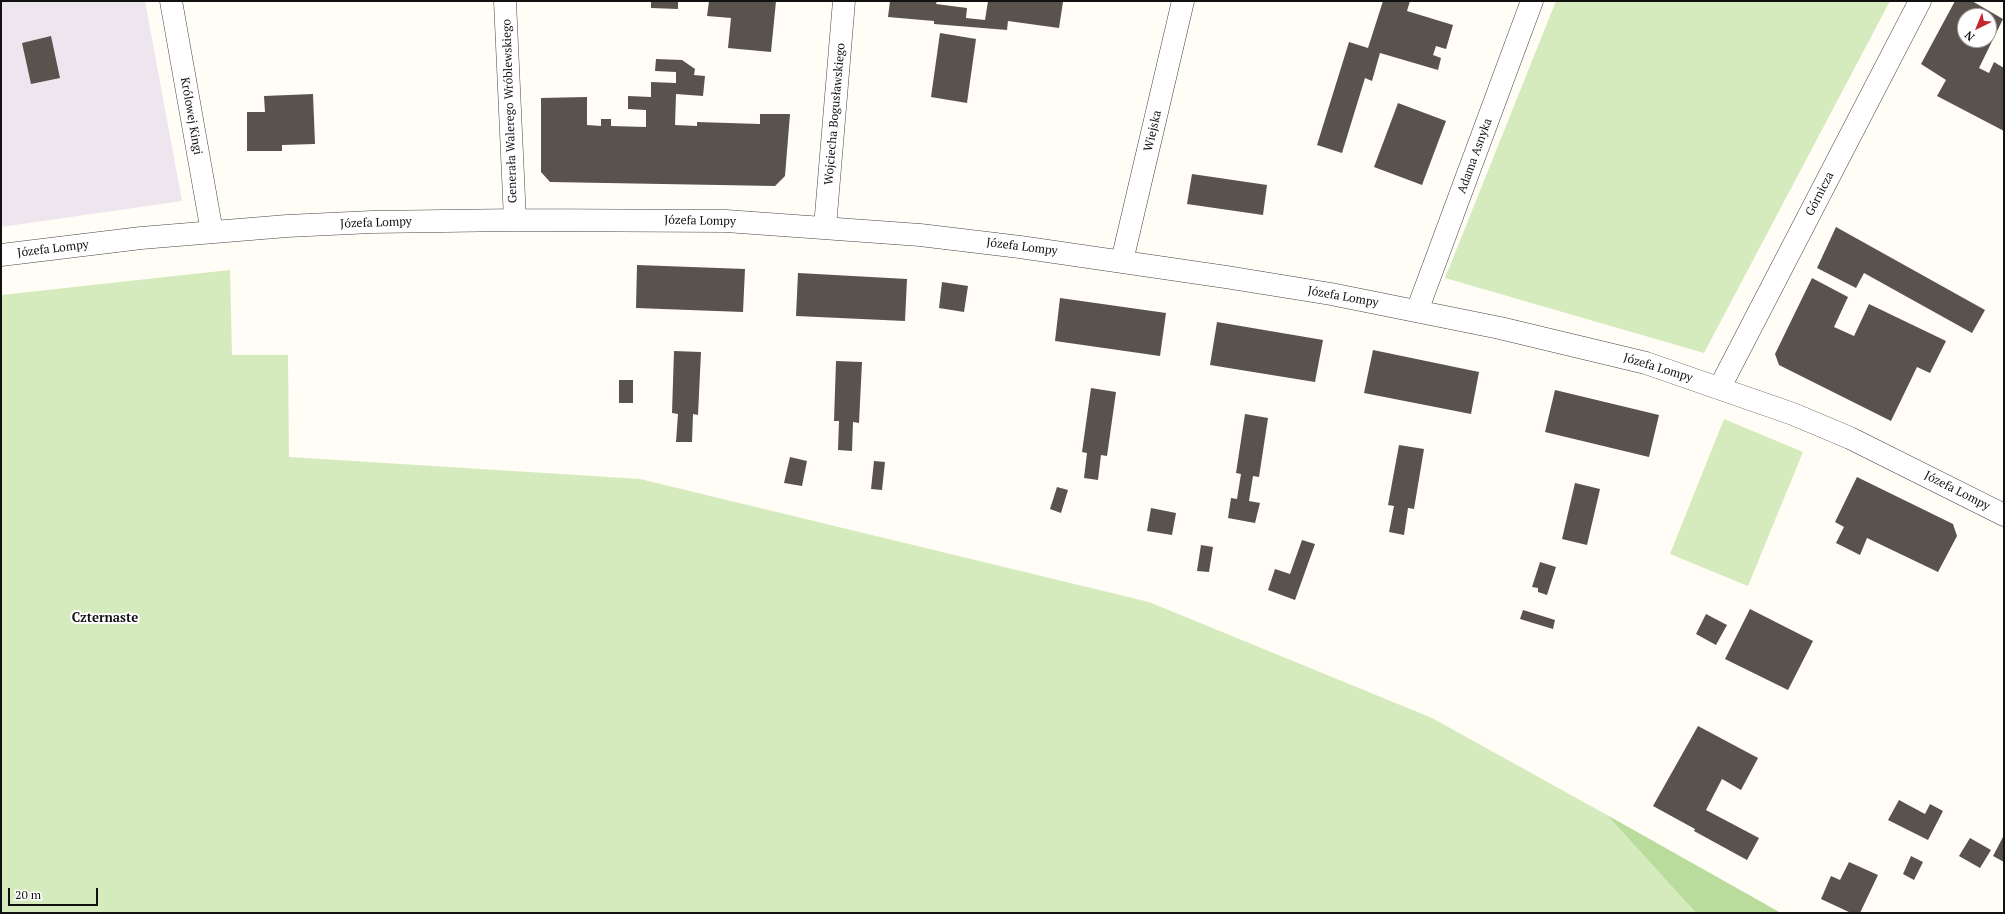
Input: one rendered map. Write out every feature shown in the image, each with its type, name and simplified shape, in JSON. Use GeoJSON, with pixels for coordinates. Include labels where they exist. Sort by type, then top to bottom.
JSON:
{"type":"FeatureCollection","features":[{"type":"Feature","properties":{"kind":"street","name":"Królowej Kingi"},"geometry":{"type":"LineString","coordinates":[[171,1],[212,232]]}},
{"type":"Feature","properties":{"kind":"street","name":"Generała Walerego Wróblewskiego"},"geometry":{"type":"LineString","coordinates":[[505,1],[515,220]]}},
{"type":"Feature","properties":{"kind":"street","name":"Wojciecha Bogusławskiego"},"geometry":{"type":"LineString","coordinates":[[825,227],[844,1]]}},
{"type":"Feature","properties":{"kind":"street","name":"Wiejska"},"geometry":{"type":"LineString","coordinates":[[1122,261],[1183,1]]}},
{"type":"Feature","properties":{"kind":"street","name":"Adama Asnyka"},"geometry":{"type":"LineString","coordinates":[[1417,311],[1532,1]]}},
{"type":"Feature","properties":{"kind":"street","name":"Górnicza"},"geometry":{"type":"LineString","coordinates":[[1720,387],[1920,1]]}},
{"type":"Feature","properties":{"kind":"street","name":"Józefa Lompy"},"geometry":{"type":"LineString","coordinates":[[1,255],[69,246],[212,232],[372,222],[515,220],[726,221],[920,235],[1122,261],[1331,294],[1500,328],[1646,363],[1720,387],[1793,414],[1850,438],[2004,515]]}},
{"type":"Feature","properties":{"kind":"shaded area"},"geometry":{"type":"Polygon","coordinates":[[[1,1],[145,1],[182,201],[1,227],[1,1]]]}},
{"type":"Feature","properties":{"kind":"green space"},"geometry":{"type":"Polygon","coordinates":[[[1556,1],[1890,1],[1704,353],[1445,278],[1556,1]]]}},
{"type":"Feature","properties":{"kind":"green space"},"geometry":{"type":"Polygon","coordinates":[[[230,270],[232,355],[288,355],[289,457],[640,479],[1149,602],[1432,718],[1607,815],[1696,913],[1,913],[1,295],[230,270]]]}},
{"type":"Feature","properties":{"kind":"green space"},"geometry":{"type":"Polygon","coordinates":[[[1724,419],[1803,452],[1748,586],[1670,554],[1724,419]]]}},
{"type":"Feature","properties":{"kind":"green space"},"geometry":{"type":"Polygon","coordinates":[[[1607,815],[1781,913],[1696,913],[1607,815]]]}},
{"type":"Feature","properties":{"kind":"building"},"geometry":{"type":"Polygon","coordinates":[[[651,1],[678,1],[678,9],[651,8],[651,1]]]}},
{"type":"Feature","properties":{"kind":"building"},"geometry":{"type":"Polygon","coordinates":[[[709,1],[776,1],[771,52],[728,48],[731,18],[707,16],[709,1]]]}},
{"type":"Feature","properties":{"kind":"building"},"geometry":{"type":"Polygon","coordinates":[[[890,1],[937,1],[936,4],[967,8],[966,18],[985,20],[988,1],[1063,2],[1059,28],[1008,21],[1007,30],[934,24],[934,21],[888,17],[890,1]]]}},
{"type":"Feature","properties":{"kind":"building"},"geometry":{"type":"Polygon","coordinates":[[[1383,1],[1410,1],[1407,11],[1453,25],[1446,49],[1436,46],[1433,55],[1441,58],[1438,70],[1380,53],[1372,81],[1365,78],[1342,153],[1317,145],[1349,42],[1368,48],[1383,1]]]}},
{"type":"Feature","properties":{"kind":"building"},"geometry":{"type":"Polygon","coordinates":[[[1955,1],[1972,1],[1984,8],[1957,8],[1957,48],[1989,48],[1979,68],[1989,73],[1994,62],[2004,68],[2004,131],[1937,96],[1946,80],[1921,64],[1955,1]]]}},
{"type":"Feature","properties":{"kind":"building"},"geometry":{"type":"Polygon","coordinates":[[[1997,16],[2003,19],[1997,31],[1997,16]]]}},
{"type":"Feature","properties":{"kind":"building"},"geometry":{"type":"Polygon","coordinates":[[[940,33],[976,39],[967,103],[931,97],[940,33]]]}},
{"type":"Feature","properties":{"kind":"building"},"geometry":{"type":"Polygon","coordinates":[[[51,36],[60,78],[31,84],[22,43],[51,36]]]}},
{"type":"Feature","properties":{"kind":"building"},"geometry":{"type":"Polygon","coordinates":[[[656,59],[682,60],[695,69],[694,75],[705,76],[703,96],[676,94],[675,125],[697,126],[697,122],[760,124],[760,114],[790,114],[785,176],[775,186],[550,182],[541,172],[541,98],[587,97],[587,125],[601,126],[601,119],[611,119],[611,126],[646,127],[646,110],[628,109],[628,96],[651,97],[651,82],[676,83],[676,72],[655,71],[656,59]]]}},
{"type":"Feature","properties":{"kind":"building"},"geometry":{"type":"Polygon","coordinates":[[[313,94],[315,144],[282,145],[282,151],[247,151],[247,112],[265,112],[264,96],[313,94]]]}},
{"type":"Feature","properties":{"kind":"building"},"geometry":{"type":"Polygon","coordinates":[[[1398,103],[1446,121],[1422,185],[1374,167],[1398,103]]]}},
{"type":"Feature","properties":{"kind":"building"},"geometry":{"type":"Polygon","coordinates":[[[1192,174],[1267,185],[1263,215],[1187,204],[1192,174]]]}},
{"type":"Feature","properties":{"kind":"building"},"geometry":{"type":"Polygon","coordinates":[[[1836,227],[1985,310],[1972,333],[1864,273],[1856,288],[1817,268],[1836,227]]]}},
{"type":"Feature","properties":{"kind":"building"},"geometry":{"type":"Polygon","coordinates":[[[637,265],[745,269],[743,312],[636,308],[637,265]]]}},
{"type":"Feature","properties":{"kind":"building"},"geometry":{"type":"Polygon","coordinates":[[[798,273],[907,279],[905,321],[796,316],[798,273]]]}},
{"type":"Feature","properties":{"kind":"building"},"geometry":{"type":"Polygon","coordinates":[[[1812,278],[1848,297],[1834,327],[1854,336],[1869,304],[1946,341],[1930,373],[1917,367],[1891,421],[1779,365],[1775,354],[1812,278]]]}},
{"type":"Feature","properties":{"kind":"building"},"geometry":{"type":"Polygon","coordinates":[[[942,282],[968,286],[964,312],[939,308],[942,282]]]}},
{"type":"Feature","properties":{"kind":"building"},"geometry":{"type":"Polygon","coordinates":[[[1060,298],[1166,313],[1160,356],[1055,341],[1060,298]]]}},
{"type":"Feature","properties":{"kind":"building"},"geometry":{"type":"Polygon","coordinates":[[[1217,322],[1323,340],[1315,382],[1210,365],[1217,322]]]}},
{"type":"Feature","properties":{"kind":"building"},"geometry":{"type":"Polygon","coordinates":[[[1373,350],[1479,372],[1471,414],[1364,393],[1373,350]]]}},
{"type":"Feature","properties":{"kind":"building"},"geometry":{"type":"Polygon","coordinates":[[[674,351],[701,352],[698,415],[693,414],[692,442],[676,442],[678,414],[672,413],[674,351]]]}},
{"type":"Feature","properties":{"kind":"building"},"geometry":{"type":"Polygon","coordinates":[[[836,361],[862,362],[859,423],[853,422],[852,451],[838,450],[839,421],[834,421],[836,361]]]}},
{"type":"Feature","properties":{"kind":"building"},"geometry":{"type":"Polygon","coordinates":[[[619,380],[633,380],[633,403],[619,403],[619,380]]]}},
{"type":"Feature","properties":{"kind":"building"},"geometry":{"type":"Polygon","coordinates":[[[1091,388],[1116,392],[1107,456],[1101,455],[1098,480],[1084,478],[1087,453],[1082,452],[1091,388]]]}},
{"type":"Feature","properties":{"kind":"building"},"geometry":{"type":"Polygon","coordinates":[[[1555,390],[1659,415],[1649,457],[1545,432],[1555,390]]]}},
{"type":"Feature","properties":{"kind":"building"},"geometry":{"type":"Polygon","coordinates":[[[1245,414],[1268,418],[1259,477],[1253,476],[1249,501],[1260,503],[1255,523],[1228,518],[1231,498],[1237,499],[1241,474],[1236,473],[1245,414]]]}},
{"type":"Feature","properties":{"kind":"building"},"geometry":{"type":"Polygon","coordinates":[[[1399,445],[1424,449],[1414,509],[1408,508],[1404,535],[1389,532],[1394,506],[1388,505],[1399,445]]]}},
{"type":"Feature","properties":{"kind":"building"},"geometry":{"type":"Polygon","coordinates":[[[790,457],[807,461],[802,486],[784,483],[790,457]]]}},
{"type":"Feature","properties":{"kind":"building"},"geometry":{"type":"Polygon","coordinates":[[[874,461],[885,462],[882,490],[871,489],[874,461]]]}},
{"type":"Feature","properties":{"kind":"building"},"geometry":{"type":"Polygon","coordinates":[[[1857,477],[1953,524],[1957,536],[1938,572],[1867,538],[1860,555],[1836,543],[1844,527],[1835,522],[1857,477]]]}},
{"type":"Feature","properties":{"kind":"building"},"geometry":{"type":"Polygon","coordinates":[[[1575,483],[1600,489],[1587,545],[1562,539],[1575,483]]]}},
{"type":"Feature","properties":{"kind":"building"},"geometry":{"type":"Polygon","coordinates":[[[1057,487],[1068,490],[1061,513],[1050,509],[1057,487]]]}},
{"type":"Feature","properties":{"kind":"building"},"geometry":{"type":"Polygon","coordinates":[[[1151,508],[1176,513],[1172,535],[1147,531],[1151,508]]]}},
{"type":"Feature","properties":{"kind":"building"},"geometry":{"type":"Polygon","coordinates":[[[1302,540],[1315,544],[1295,600],[1268,590],[1275,569],[1290,574],[1302,540]]]}},
{"type":"Feature","properties":{"kind":"building"},"geometry":{"type":"Polygon","coordinates":[[[1201,545],[1213,547],[1209,572],[1197,571],[1201,545]]]}},
{"type":"Feature","properties":{"kind":"building"},"geometry":{"type":"Polygon","coordinates":[[[1540,562],[1556,567],[1547,595],[1538,592],[1538,588],[1532,587],[1540,562]]]}},
{"type":"Feature","properties":{"kind":"building"},"geometry":{"type":"Polygon","coordinates":[[[1750,609],[1813,641],[1788,690],[1725,659],[1750,609]]]}},
{"type":"Feature","properties":{"kind":"building"},"geometry":{"type":"Polygon","coordinates":[[[1523,610],[1555,620],[1553,629],[1520,619],[1523,610]]]}},
{"type":"Feature","properties":{"kind":"building"},"geometry":{"type":"Polygon","coordinates":[[[1706,614],[1727,625],[1716,645],[1696,634],[1706,614]]]}},
{"type":"Feature","properties":{"kind":"building"},"geometry":{"type":"Polygon","coordinates":[[[1698,726],[1758,758],[1741,790],[1722,779],[1706,810],[1759,838],[1747,860],[1694,831],[1695,829],[1653,806],[1698,726]]]}},
{"type":"Feature","properties":{"kind":"building"},"geometry":{"type":"Polygon","coordinates":[[[1899,800],[1925,814],[1930,804],[1943,811],[1928,840],[1888,820],[1899,800]]]}},
{"type":"Feature","properties":{"kind":"building"},"geometry":{"type":"Polygon","coordinates":[[[2004,835],[2004,862],[1993,856],[2004,835]]]}},
{"type":"Feature","properties":{"kind":"building"},"geometry":{"type":"Polygon","coordinates":[[[1970,838],[1991,850],[1980,868],[1959,856],[1970,838]]]}},
{"type":"Feature","properties":{"kind":"building"},"geometry":{"type":"Polygon","coordinates":[[[1911,856],[1923,862],[1914,880],[1903,874],[1911,856]]]}},
{"type":"Feature","properties":{"kind":"building"},"geometry":{"type":"Polygon","coordinates":[[[1849,862],[1878,875],[1860,913],[1851,913],[1821,899],[1831,876],[1840,880],[1849,862]]]}},
{"type":"Feature","properties":{"kind":"district","name":"Czternaste"},"geometry":{"type":"Point","coordinates":[105,618]}}]}
